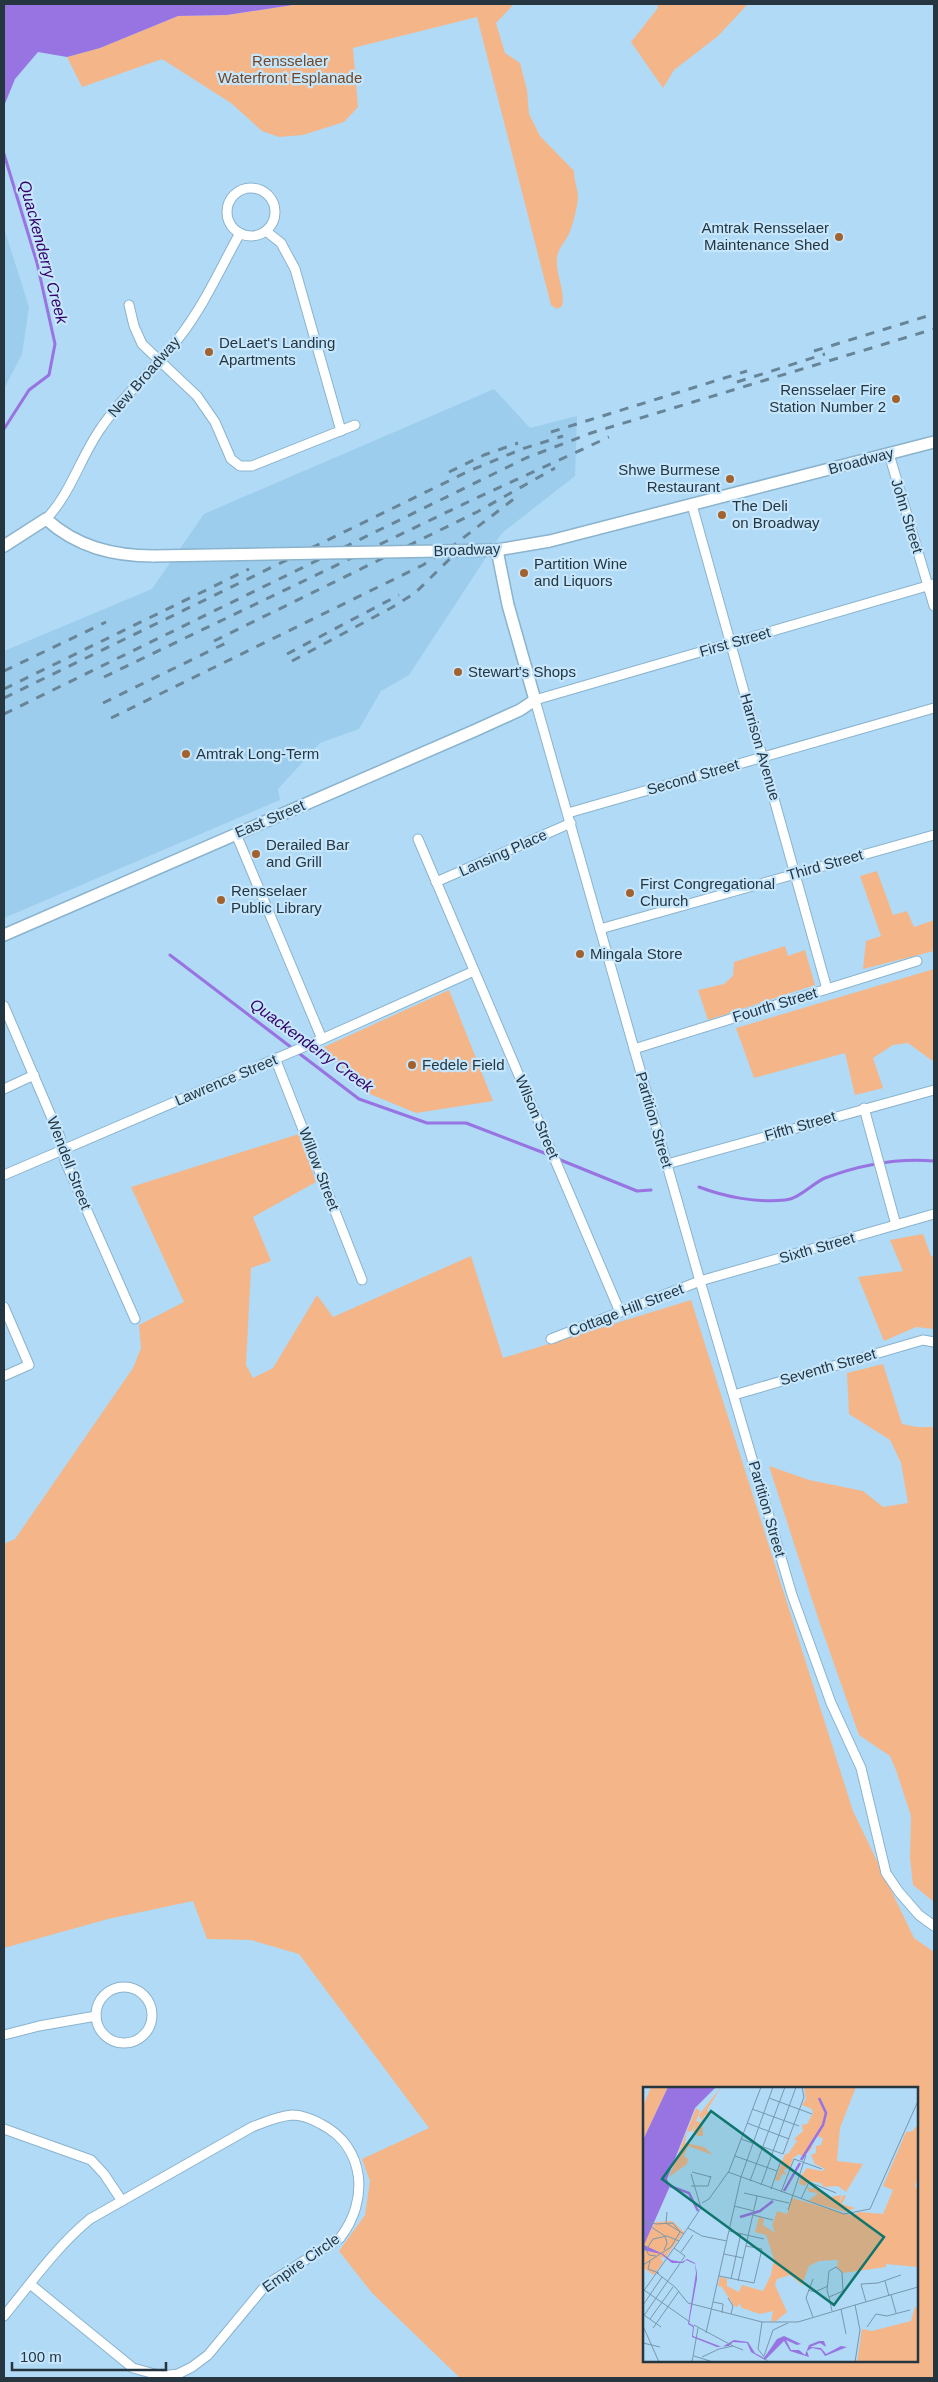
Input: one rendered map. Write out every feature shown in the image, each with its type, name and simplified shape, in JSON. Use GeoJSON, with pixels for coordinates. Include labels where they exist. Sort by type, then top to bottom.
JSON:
{"type":"FeatureCollection","features":[{"type":"Feature","properties":{"kind":"street"},"geometry":{"type":"LineString","coordinates":[[248,188],[263,192],[273,204],[274,220],[266,231],[254,236],[240,233],[230,223],[228,208],[233,197],[248,188]]}},
{"type":"Feature","properties":{"kind":"street"},"geometry":{"type":"LineString","coordinates":[[266,231],[281,243],[295,270],[341,431]]}},
{"type":"Feature","properties":{"kind":"street","name":"New Broadway"},"geometry":{"type":"LineString","coordinates":[[46,519],[57,506],[100,429],[160,361],[202,305],[240,233]]}},
{"type":"Feature","properties":{"kind":"street"},"geometry":{"type":"LineString","coordinates":[[129,305],[139,338],[145,348],[197,396],[215,422],[231,459],[240,466],[252,466],[355,425]]}},
{"type":"Feature","properties":{"kind":"street","name":"Broadway"},"geometry":{"type":"LineString","coordinates":[[46,519],[68,536],[105,552],[154,556],[497,550],[550,541],[934,442]]}},
{"type":"Feature","properties":{"kind":"street","name":"John Street"},"geometry":{"type":"LineString","coordinates":[[889,454],[931,584],[934,606]]}},
{"type":"Feature","properties":{"kind":"street","name":"Harrison Avenue"},"geometry":{"type":"LineString","coordinates":[[692,505],[827,989]]}},
{"type":"Feature","properties":{"kind":"street"},"geometry":{"type":"LineString","coordinates":[[4,546],[46,519]]}},
{"type":"Feature","properties":{"kind":"street","name":"Partition Street"},"geometry":{"type":"LineString","coordinates":[[497,550],[510,613],[700,1281],[792,1595],[824,1686],[861,1768],[886,1872],[904,1898],[919,1915],[934,1926]]}},
{"type":"Feature","properties":{"kind":"street","name":"First Street"},"geometry":{"type":"LineString","coordinates":[[535,700],[931,584]]}},
{"type":"Feature","properties":{"kind":"street","name":"East Street"},"geometry":{"type":"LineString","coordinates":[[4,935],[502,718],[535,700]]}},
{"type":"Feature","properties":{"kind":"street","name":"Second Street"},"geometry":{"type":"LineString","coordinates":[[568,814],[934,708]]}},
{"type":"Feature","properties":{"kind":"street","name":"Lansing Place"},"geometry":{"type":"LineString","coordinates":[[436,882],[571,823]]}},
{"type":"Feature","properties":{"kind":"street"},"geometry":{"type":"LineString","coordinates":[[236,834],[322,1039]]}},
{"type":"Feature","properties":{"kind":"street","name":"Third Street"},"geometry":{"type":"LineString","coordinates":[[600,929],[934,835]]}},
{"type":"Feature","properties":{"kind":"street","name":"Wilson Street"},"geometry":{"type":"LineString","coordinates":[[418,839],[620,1312]]}},
{"type":"Feature","properties":{"kind":"street","name":"Fourth Street"},"geometry":{"type":"LineString","coordinates":[[634,1049],[917,961]]}},
{"type":"Feature","properties":{"kind":"street","name":"Lawrence Street"},"geometry":{"type":"LineString","coordinates":[[4,1175],[322,1039],[474,970]]}},
{"type":"Feature","properties":{"kind":"street","name":"Wendell Street"},"geometry":{"type":"LineString","coordinates":[[4,1006],[60,1137],[65,1161],[135,1320]]}},
{"type":"Feature","properties":{"kind":"street","name":"Willow Street"},"geometry":{"type":"LineString","coordinates":[[280,1057],[362,1280]]}},
{"type":"Feature","properties":{"kind":"street"},"geometry":{"type":"LineString","coordinates":[[4,1088],[34,1076]]}},
{"type":"Feature","properties":{"kind":"street","name":"Fifth Street"},"geometry":{"type":"LineString","coordinates":[[667,1164],[934,1090]]}},
{"type":"Feature","properties":{"kind":"street"},"geometry":{"type":"LineString","coordinates":[[864,1108],[896,1225]]}},
{"type":"Feature","properties":{"kind":"street","name":"Sixth Street"},"geometry":{"type":"LineString","coordinates":[[700,1281],[934,1214]]}},
{"type":"Feature","properties":{"kind":"street","name":"Cottage Hill Street"},"geometry":{"type":"LineString","coordinates":[[552,1339],[700,1281]]}},
{"type":"Feature","properties":{"kind":"street"},"geometry":{"type":"LineString","coordinates":[[4,1307],[29,1365],[4,1376]]}},
{"type":"Feature","properties":{"kind":"street","name":"Seventh Street"},"geometry":{"type":"LineString","coordinates":[[734,1395],[923,1340],[934,1342]]}},
{"type":"Feature","properties":{"kind":"street"},"geometry":{"type":"LineString","coordinates":[[127,1987],[144,1996],[152,2013],[151,2022],[142,2037],[126,2044],[108,2039],[97,2025],[96,2016],[101,1998],[117,1988],[127,1987]]}},
{"type":"Feature","properties":{"kind":"street"},"geometry":{"type":"LineString","coordinates":[[4,2035],[39,2026],[96,2016]]}},
{"type":"Feature","properties":{"kind":"street","name":"Empire Circle"},"geometry":{"type":"LineString","coordinates":[[292,2115],[310,2118],[330,2129],[346,2143],[356,2165],[360,2185],[355,2213],[340,2238],[266,2285],[208,2355],[192,2367],[178,2374],[162,2376],[134,2368],[30,2284],[75,2231],[90,2219],[252,2127],[272,2119],[292,2115]]}},
{"type":"Feature","properties":{"kind":"street"},"geometry":{"type":"LineString","coordinates":[[4,2129],[91,2160],[104,2174],[122,2201]]}},
{"type":"Feature","properties":{"kind":"street"},"geometry":{"type":"LineString","coordinates":[[4,2316],[30,2284]]}},
{"type":"Feature","properties":{"kind":"shaded area"},"geometry":{"type":"Polygon","coordinates":[[[4,4],[299,4],[227,15],[178,16],[100,48],[67,57],[38,52],[15,79],[4,106],[4,4]]]}},
{"type":"Feature","properties":{"kind":"shaded area"},"geometry":{"type":"Polygon","coordinates":[[[4,228],[29,307],[22,354],[4,389],[4,228]]]}},
{"type":"Feature","properties":{"kind":"shaded area"},"geometry":{"type":"Polygon","coordinates":[[[494,389],[530,428],[577,416],[575,476],[502,533],[409,675],[381,691],[359,729],[320,743],[278,789],[280,800],[4,918],[4,651],[152,589],[204,514],[494,389]]]}},
{"type":"Feature","properties":{"kind":"green space","name":"Rensselaer Waterfront Esplanade"},"geometry":{"type":"Polygon","coordinates":[[[299,4],[514,4],[496,23],[505,53],[520,63],[527,90],[529,114],[540,136],[574,171],[578,198],[573,222],[568,236],[558,253],[557,260],[563,300],[562,306],[557,309],[551,305],[477,17],[353,48],[358,107],[344,122],[303,135],[279,137],[262,131],[231,103],[162,59],[82,87],[67,57],[100,48],[178,16],[227,15],[299,4]]]}},
{"type":"Feature","properties":{"kind":"green space"},"geometry":{"type":"Polygon","coordinates":[[[657,4],[748,4],[718,36],[674,70],[663,88],[631,42],[658,8],[657,4]]]}},
{"type":"Feature","properties":{"kind":"green space"},"geometry":{"type":"Polygon","coordinates":[[[877,871],[893,915],[907,911],[914,927],[934,920],[934,951],[863,969],[866,941],[881,936],[860,876],[877,871]]]}},
{"type":"Feature","properties":{"kind":"green space"},"geometry":{"type":"Polygon","coordinates":[[[785,946],[788,956],[805,950],[815,985],[708,1020],[698,990],[724,984],[733,976],[734,962],[785,946]]]}},
{"type":"Feature","properties":{"kind":"green space"},"geometry":{"type":"Polygon","coordinates":[[[934,969],[934,1062],[908,1043],[893,1045],[873,1058],[883,1088],[855,1095],[845,1053],[754,1078],[736,1028],[934,969]]]}},
{"type":"Feature","properties":{"kind":"green space","name":"Fedele Field"},"geometry":{"type":"Polygon","coordinates":[[[449,990],[493,1101],[416,1113],[365,1092],[324,1047],[449,990]]]}},
{"type":"Feature","properties":{"kind":"green space"},"geometry":{"type":"Polygon","coordinates":[[[299,1134],[316,1182],[253,1217],[271,1261],[251,1268],[246,1365],[253,1378],[273,1368],[317,1295],[333,1317],[471,1256],[503,1358],[691,1300],[853,1811],[914,1938],[934,1952],[934,2378],[460,2378],[372,2293],[339,2251],[365,2215],[370,2181],[362,2159],[429,2128],[299,1954],[251,1940],[207,1939],[193,1901],[108,1919],[4,1948],[4,1544],[15,1539],[133,1368],[141,1348],[139,1325],[184,1302],[131,1187],[299,1134]]]}},
{"type":"Feature","properties":{"kind":"green space"},"geometry":{"type":"Polygon","coordinates":[[[923,1234],[931,1256],[934,1257],[934,1329],[916,1327],[884,1341],[858,1277],[903,1271],[890,1240],[923,1234]]]}},
{"type":"Feature","properties":{"kind":"green space"},"geometry":{"type":"Polygon","coordinates":[[[883,1364],[902,1424],[917,1427],[934,1427],[934,1902],[913,1885],[910,1858],[911,1816],[896,1770],[890,1756],[859,1735],[819,1621],[769,1466],[809,1480],[863,1491],[883,1507],[908,1503],[901,1463],[890,1440],[849,1414],[847,1373],[883,1364]]]}},
{"type":"Feature","properties":{"kind":"waterway","name":"Quackenderry Creek"},"geometry":{"type":"LineString","coordinates":[[4,154],[37,263],[55,344],[49,375],[29,390],[4,429]]}},
{"type":"Feature","properties":{"kind":"waterway","name":"Quackenderry Creek"},"geometry":{"type":"LineString","coordinates":[[170,955],[359,1099],[427,1123],[466,1123],[552,1156]]}},
{"type":"Feature","properties":{"kind":"waterway","name":"Quackenderry Creek"},"geometry":{"type":"LineString","coordinates":[[558,1159],[637,1191],[651,1190]]}},
{"type":"Feature","properties":{"kind":"waterway","name":"Quackenderry Creek"},"geometry":{"type":"LineString","coordinates":[[699,1187],[719,1194],[741,1198],[763,1201],[785,1200],[801,1194],[820,1180],[852,1169],[893,1162],[934,1161]]}},
{"type":"Feature","properties":{"kind":"railway"},"geometry":{"type":"LineString","coordinates":[[814,351],[934,314]]}},
{"type":"Feature","properties":{"kind":"railway"},"geometry":{"type":"LineString","coordinates":[[4,714],[526,458],[591,433],[934,329]]}},
{"type":"Feature","properties":{"kind":"railway"},"geometry":{"type":"LineString","coordinates":[[737,382],[825,354]]}},
{"type":"Feature","properties":{"kind":"railway"},"geometry":{"type":"LineString","coordinates":[[551,432],[747,371]]}},
{"type":"Feature","properties":{"kind":"railway"},"geometry":{"type":"LineString","coordinates":[[4,698],[469,471],[522,449],[563,436]]}},
{"type":"Feature","properties":{"kind":"railway"},"geometry":{"type":"LineString","coordinates":[[104,677],[470,501],[609,437]]}},
{"type":"Feature","properties":{"kind":"railway"},"geometry":{"type":"LineString","coordinates":[[449,472],[484,455],[518,443]]}},
{"type":"Feature","properties":{"kind":"railway"},"geometry":{"type":"LineString","coordinates":[[214,641],[477,512],[555,468]]}},
{"type":"Feature","properties":{"kind":"railway"},"geometry":{"type":"LineString","coordinates":[[111,718],[423,565],[454,545],[515,498]]}},
{"type":"Feature","properties":{"kind":"railway"},"geometry":{"type":"LineString","coordinates":[[292,661],[391,608],[415,593],[468,541]]}},
{"type":"Feature","properties":{"kind":"railway"},"geometry":{"type":"LineString","coordinates":[[4,689],[249,569]]}},
{"type":"Feature","properties":{"kind":"railway"},"geometry":{"type":"LineString","coordinates":[[287,654],[399,595]]}},
{"type":"Feature","properties":{"kind":"railway"},"geometry":{"type":"LineString","coordinates":[[4,671],[106,622]]}},
{"type":"Feature","properties":{"kind":"railway"},"geometry":{"type":"LineString","coordinates":[[103,703],[226,643]]}},
{"type":"Feature","properties":{"kind":"place","name":"Amtrak Rensselaer Maintenance Shed"},"geometry":{"type":"Point","coordinates":[839,237]}},
{"type":"Feature","properties":{"kind":"place","name":"DeLaet's Landing Apartments"},"geometry":{"type":"Point","coordinates":[209,352]}},
{"type":"Feature","properties":{"kind":"place","name":"Rensselaer Fire Station Number 2"},"geometry":{"type":"Point","coordinates":[896,399]}},
{"type":"Feature","properties":{"kind":"place","name":"Shwe Burmese Restaurant"},"geometry":{"type":"Point","coordinates":[730,479]}},
{"type":"Feature","properties":{"kind":"place","name":"The Deli on Broadway"},"geometry":{"type":"Point","coordinates":[722,515]}},
{"type":"Feature","properties":{"kind":"place","name":"Partition Wine and Liquors"},"geometry":{"type":"Point","coordinates":[524,573]}},
{"type":"Feature","properties":{"kind":"place","name":"Stewart's Shops"},"geometry":{"type":"Point","coordinates":[458,672]}},
{"type":"Feature","properties":{"kind":"place","name":"Amtrak Long-Term"},"geometry":{"type":"Point","coordinates":[186,754]}},
{"type":"Feature","properties":{"kind":"place","name":"Derailed Bar and Grill"},"geometry":{"type":"Point","coordinates":[256,854]}},
{"type":"Feature","properties":{"kind":"place","name":"First Congregational Church"},"geometry":{"type":"Point","coordinates":[630,893]}},
{"type":"Feature","properties":{"kind":"place","name":"Rensselaer Public Library"},"geometry":{"type":"Point","coordinates":[221,900]}},
{"type":"Feature","properties":{"kind":"place","name":"Mingala Store"},"geometry":{"type":"Point","coordinates":[580,954]}},
{"type":"Feature","properties":{"kind":"place","name":"Fedele Field"},"geometry":{"type":"Point","coordinates":[412,1065]}}]}
